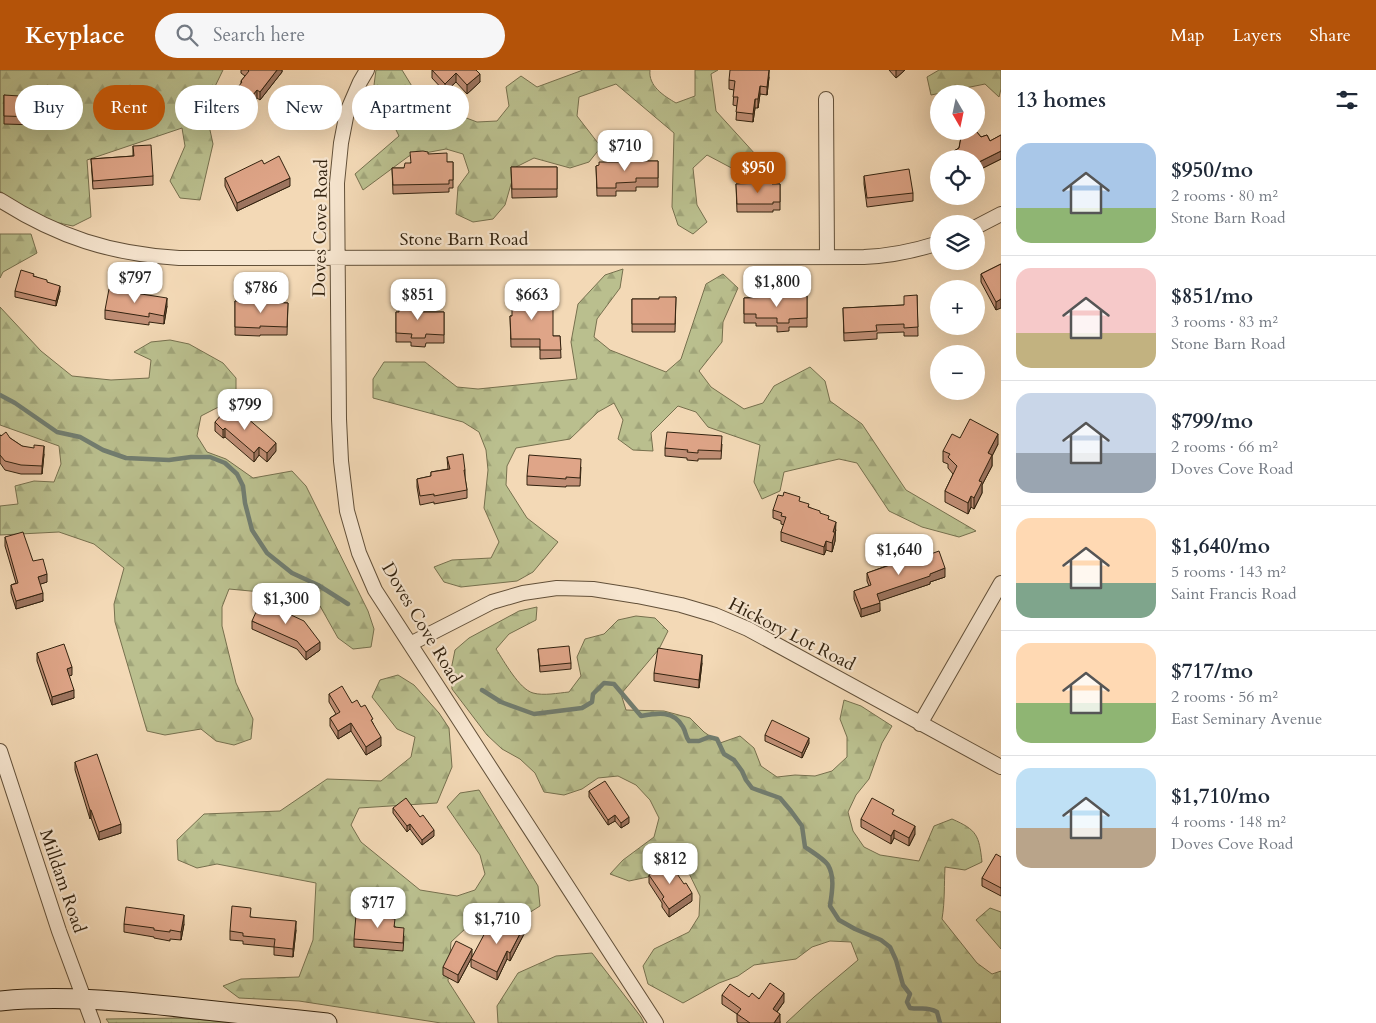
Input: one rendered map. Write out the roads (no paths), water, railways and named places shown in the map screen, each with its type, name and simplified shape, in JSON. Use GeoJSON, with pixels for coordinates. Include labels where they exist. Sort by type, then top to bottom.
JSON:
{"type":"FeatureCollection","features":[{"type":"Feature","properties":{"kind":"street","name":"Doves Cove Road"},"geometry":{"type":"LineString","coordinates":[[367,70],[347,112],[341,143],[337,183],[340,461],[348,511],[359,552],[375,590],[656,1023]]}},
{"type":"Feature","properties":{"kind":"street"},"geometry":{"type":"LineString","coordinates":[[826,99],[827,258]]}},
{"type":"Feature","properties":{"kind":"street","name":"Stone Barn Road"},"geometry":{"type":"LineString","coordinates":[[0,200],[30,217],[94,245],[132,254],[179,258],[827,258],[882,256],[930,246]]}},
{"type":"Feature","properties":{"kind":"street"},"geometry":{"type":"LineString","coordinates":[[985,222],[1001,214]]}},
{"type":"Feature","properties":{"kind":"street"},"geometry":{"type":"LineString","coordinates":[[920,724],[1001,583]]}},
{"type":"Feature","properties":{"kind":"street","name":"Hickory Lot Road"},"geometry":{"type":"LineString","coordinates":[[410,644],[492,602],[523,593],[557,588],[593,589],[634,595],[716,615],[748,629],[1001,767]]}},
{"type":"Feature","properties":{"kind":"street","name":"Milldam Road"},"geometry":{"type":"LineString","coordinates":[[0,751],[59,931],[93,1023]]}},
{"type":"Feature","properties":{"kind":"street"},"geometry":{"type":"LineString","coordinates":[[0,1001],[85,999],[327,1023]]}},
{"type":"Feature","properties":{"kind":"waterway"},"geometry":{"type":"LineString","coordinates":[[0,395],[57,432],[80,437],[103,450],[126,458],[169,460],[210,457],[225,463],[237,474],[243,486],[252,530],[267,553],[292,573],[318,585],[348,604]]}},
{"type":"Feature","properties":{"kind":"waterway"},"geometry":{"type":"LineString","coordinates":[[482,690],[501,702],[534,714],[582,708],[592,702],[593,694],[604,683],[614,684],[641,716],[653,714],[670,715],[683,727],[689,741],[699,741],[709,737],[717,739],[724,754],[734,760],[752,788],[780,798],[802,826],[805,847],[824,860],[832,874],[830,906],[839,920],[881,940],[890,947],[903,985],[910,994],[907,1002],[910,1008],[933,1010],[937,1012],[940,1023]]}}]}
